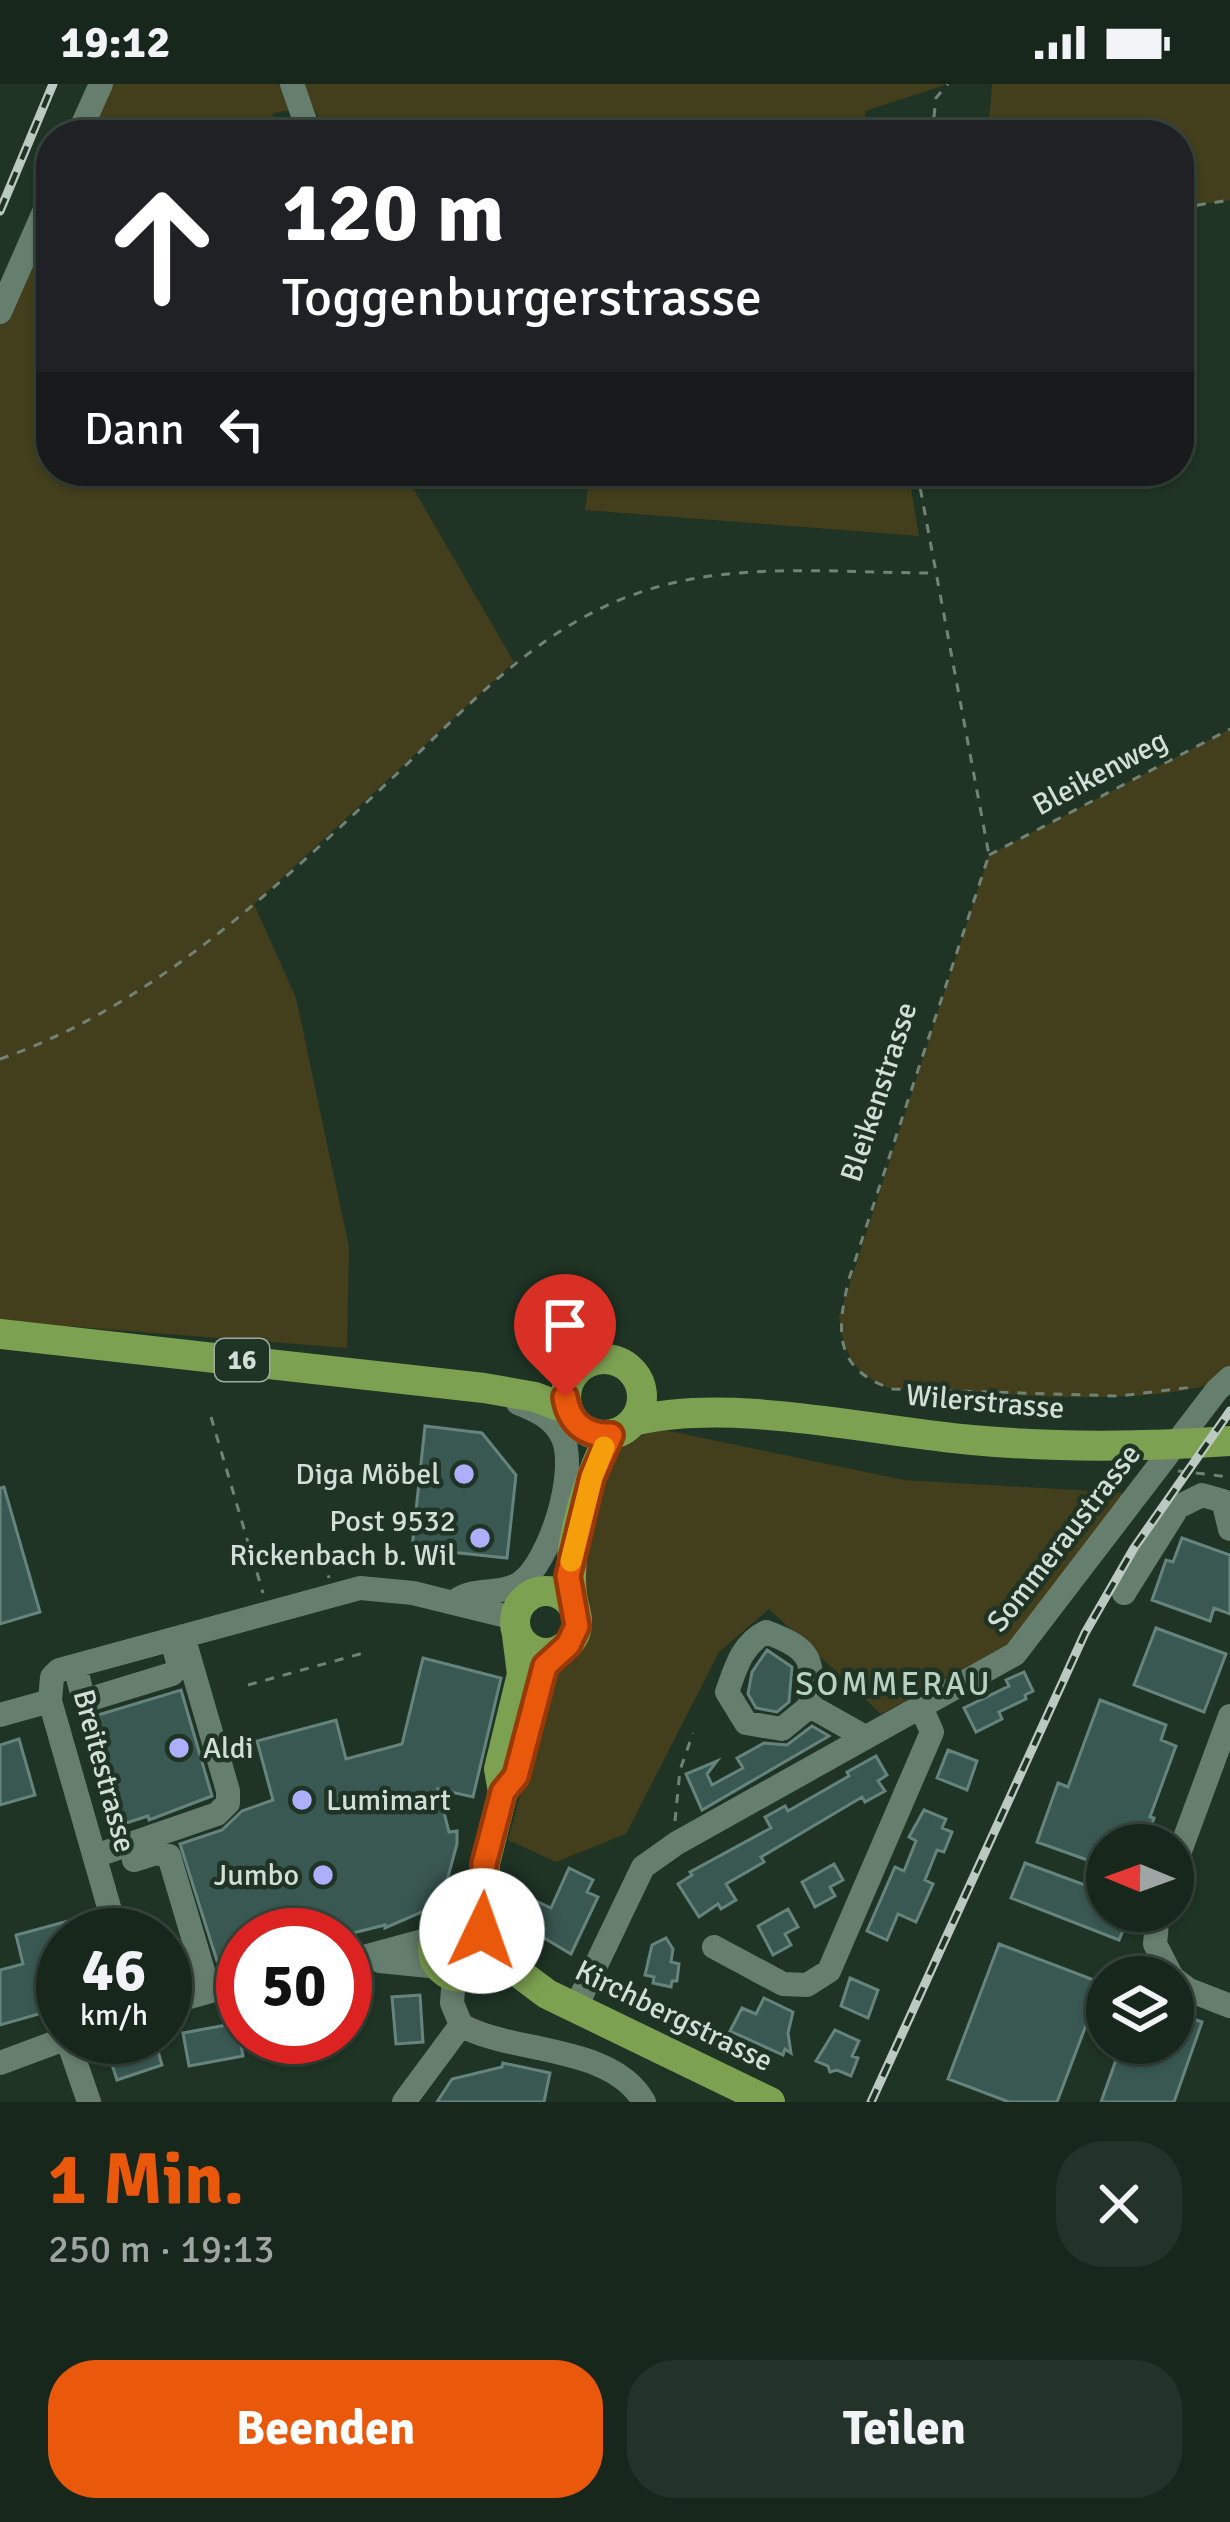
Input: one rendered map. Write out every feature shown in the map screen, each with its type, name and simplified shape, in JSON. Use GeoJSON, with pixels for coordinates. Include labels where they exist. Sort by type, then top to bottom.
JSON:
{"type":"FeatureCollection","features":[{"type":"Feature","properties":{"kind":"main road","name":"16"},"geometry":{"type":"LineString","coordinates":[[0,1334],[484,1388],[535,1396],[572,1417]]}},
{"type":"Feature","properties":{"kind":"main road"},"geometry":{"type":"LineString","coordinates":[[466,1931],[488,1955],[456,1972],[433,1950],[466,1931],[503,1792],[516,1776],[545,1666],[574,1636],[571,1563],[592,1477],[642,1396],[633,1372],[602,1358],[572,1375],[567,1386],[578,1467],[551,1572],[521,1616],[523,1674],[499,1769],[503,1792]]}},
{"type":"Feature","properties":{"kind":"main road","name":"Wilerstrasse"},"geometry":{"type":"LineString","coordinates":[[633,1372],[662,1391],[702,1399],[734,1414]]}},
{"type":"Feature","properties":{"kind":"main road","name":"16"},"geometry":{"type":"LineString","coordinates":[[484,1388],[504,1378],[551,1380],[572,1375]]}},
{"type":"Feature","properties":{"kind":"main road","name":"Wilerstrasse"},"geometry":{"type":"LineString","coordinates":[[622,1428],[665,1414],[734,1414],[1048,1445],[1122,1447],[1230,1441]]}},
{"type":"Feature","properties":{"kind":"main road"},"geometry":{"type":"LineString","coordinates":[[572,1417],[599,1435],[622,1428]]}},
{"type":"Feature","properties":{"kind":"main road"},"geometry":{"type":"LineString","coordinates":[[521,1616],[554,1592],[574,1609]]}},
{"type":"Feature","properties":{"kind":"main road"},"geometry":{"type":"LineString","coordinates":[[521,1616],[532,1651],[559,1651]]}},
{"type":"Feature","properties":{"kind":"main road","name":"Kirchbergstrasse"},"geometry":{"type":"LineString","coordinates":[[466,1931],[561,2002],[770,2102]]}},
{"type":"Feature","properties":{"kind":"main road","name":"Kirchbergstrasse"},"geometry":{"type":"LineString","coordinates":[[456,1972],[561,2002]]}},
{"type":"Feature","properties":{"kind":"street"},"geometry":{"type":"LineString","coordinates":[[85,120],[101,84]]}},
{"type":"Feature","properties":{"kind":"street"},"geometry":{"type":"LineString","coordinates":[[292,84],[305,120]]}},
{"type":"Feature","properties":{"kind":"street"},"geometry":{"type":"LineString","coordinates":[[0,312],[36,230]]}},
{"type":"Feature","properties":{"kind":"street","name":"Breitestrasse"},"geometry":{"type":"LineString","coordinates":[[452,1604],[466,1593],[501,1591],[530,1574],[548,1545],[566,1482],[566,1447],[553,1422],[519,1403],[501,1401],[484,1388]]}},
{"type":"Feature","properties":{"kind":"street","name":"Sommeraustrasse"},"geometry":{"type":"LineString","coordinates":[[561,2002],[643,1867],[672,1846],[1015,1654],[1216,1392]]}},
{"type":"Feature","properties":{"kind":"street"},"geometry":{"type":"LineString","coordinates":[[1124,1593],[1178,1507],[1202,1495],[1223,1502],[1230,1529]]}},
{"type":"Feature","properties":{"kind":"street","name":"Breitestrasse"},"geometry":{"type":"LineString","coordinates":[[109,1908],[50,1700],[52,1677],[58,1670],[360,1588],[388,1588],[521,1616]]}},
{"type":"Feature","properties":{"kind":"street"},"geometry":{"type":"LineString","coordinates":[[74,1666],[84,1701],[172,1674],[179,1665],[184,1635]]}},
{"type":"Feature","properties":{"kind":"street"},"geometry":{"type":"LineString","coordinates":[[184,1635],[227,1732],[247,1805]]}},
{"type":"Feature","properties":{"kind":"street"},"geometry":{"type":"LineString","coordinates":[[97,1864],[217,1814],[228,1803],[184,1635]]}},
{"type":"Feature","properties":{"kind":"street"},"geometry":{"type":"LineString","coordinates":[[0,1715],[50,1700]]}},
{"type":"Feature","properties":{"kind":"street"},"geometry":{"type":"LineString","coordinates":[[810,1706],[865,1738]]}},
{"type":"Feature","properties":{"kind":"street"},"geometry":{"type":"LineString","coordinates":[[714,1947],[783,1984],[807,1985],[830,1971],[932,1732],[921,1707]]}},
{"type":"Feature","properties":{"kind":"street"},"geometry":{"type":"LineString","coordinates":[[1190,1824],[1230,1716]]}},
{"type":"Feature","properties":{"kind":"street"},"geometry":{"type":"LineString","coordinates":[[97,1864],[156,1853],[169,1856],[208,1991]]}},
{"type":"Feature","properties":{"kind":"street"},"geometry":{"type":"LineString","coordinates":[[372,1955],[466,1931]]}},
{"type":"Feature","properties":{"kind":"street"},"geometry":{"type":"LineString","coordinates":[[372,1963],[456,1972],[452,2003],[461,2025],[594,2065],[626,2081],[644,2102]]}},
{"type":"Feature","properties":{"kind":"street"},"geometry":{"type":"LineString","coordinates":[[192,1996],[216,1989]]}},
{"type":"Feature","properties":{"kind":"street"},"geometry":{"type":"LineString","coordinates":[[1194,1992],[1230,2006]]}},
{"type":"Feature","properties":{"kind":"street"},"geometry":{"type":"LineString","coordinates":[[404,2102],[461,2025]]}},
{"type":"Feature","properties":{"kind":"street"},"geometry":{"type":"LineString","coordinates":[[0,2063],[36,2050]]}},
{"type":"Feature","properties":{"kind":"street"},"geometry":{"type":"LineString","coordinates":[[77,2064],[89,2102]]}},
{"type":"Feature","properties":{"kind":"path"},"geometry":{"type":"LineString","coordinates":[[934,120],[936,98],[948,84]]}},
{"type":"Feature","properties":{"kind":"path"},"geometry":{"type":"LineString","coordinates":[[1194,206],[1230,200]]}},
{"type":"Feature","properties":{"kind":"path","name":"Bleikenstrasse"},"geometry":{"type":"LineString","coordinates":[[920,486],[989,855],[849,1279],[839,1317],[842,1343],[852,1365],[869,1381],[892,1389],[1119,1396],[1194,1387],[1216,1392]]}},
{"type":"Feature","properties":{"kind":"path"},"geometry":{"type":"LineString","coordinates":[[0,1059],[92,1018],[199,946],[283,881],[514,662],[588,613],[645,590],[701,577],[936,573]]}},
{"type":"Feature","properties":{"kind":"path","name":"Bleikenweg"},"geometry":{"type":"LineString","coordinates":[[989,855],[1230,729]]}},
{"type":"Feature","properties":{"kind":"path"},"geometry":{"type":"LineString","coordinates":[[211,1417],[265,1598]]}},
{"type":"Feature","properties":{"kind":"path"},"geometry":{"type":"LineString","coordinates":[[1168,1472],[1201,1471],[1230,1477]]}},
{"type":"Feature","properties":{"kind":"path"},"geometry":{"type":"LineString","coordinates":[[324,1558],[330,1580]]}},
{"type":"Feature","properties":{"kind":"path"},"geometry":{"type":"LineString","coordinates":[[248,1684],[367,1652]]}},
{"type":"Feature","properties":{"kind":"path"},"geometry":{"type":"LineString","coordinates":[[672,1846],[680,1770],[693,1733]]}},
{"type":"Feature","properties":{"kind":"shaded area"},"geometry":{"type":"Polygon","coordinates":[[[101,84],[279,84],[291,110],[273,113],[271,120],[85,120],[101,84]]]}},
{"type":"Feature","properties":{"kind":"shaded area"},"geometry":{"type":"Polygon","coordinates":[[[301,84],[948,84],[865,111],[865,120],[320,120],[301,84]]]}},
{"type":"Feature","properties":{"kind":"shaded area"},"geometry":{"type":"Polygon","coordinates":[[[992,84],[1230,84],[1230,200],[1194,206],[1194,120],[989,120],[992,84]]]}},
{"type":"Feature","properties":{"kind":"shaded area"},"geometry":{"type":"Polygon","coordinates":[[[36,230],[36,486],[412,486],[514,662],[254,904],[296,998],[349,1247],[347,1348],[0,1321],[0,312],[36,230]]]}},
{"type":"Feature","properties":{"kind":"shaded area"},"geometry":{"type":"Polygon","coordinates":[[[588,486],[911,486],[919,536],[585,510],[588,486]]]}},
{"type":"Feature","properties":{"kind":"shaded area"},"geometry":{"type":"Polygon","coordinates":[[[1230,729],[1230,1378],[1195,1388],[1111,1397],[892,1389],[879,1384],[854,1362],[839,1317],[989,855],[1230,729]]]}},
{"type":"Feature","properties":{"kind":"shaded area"},"geometry":{"type":"Polygon","coordinates":[[[655,1428],[904,1480],[1127,1493],[1006,1648],[881,1714],[769,1609],[719,1652],[626,1834],[556,1862],[508,1840],[553,1674],[584,1632],[577,1575],[611,1454],[655,1428]]]}},
{"type":"Feature","properties":{"kind":"building"},"geometry":{"type":"Polygon","coordinates":[[[425,1426],[482,1433],[516,1475],[507,1558],[412,1548],[425,1426]]]}},
{"type":"Feature","properties":{"kind":"building"},"geometry":{"type":"Polygon","coordinates":[[[4,1487],[40,1612],[0,1624],[0,1488],[4,1487]]]}},
{"type":"Feature","properties":{"kind":"building"},"geometry":{"type":"Polygon","coordinates":[[[1182,1538],[1230,1555],[1230,1614],[1214,1608],[1210,1621],[1152,1600],[1166,1560],[1173,1562],[1182,1538]]]}},
{"type":"Feature","properties":{"kind":"building"},"geometry":{"type":"Polygon","coordinates":[[[1156,1628],[1226,1654],[1204,1712],[1134,1685],[1156,1628]]]}},
{"type":"Feature","properties":{"kind":"building"},"geometry":{"type":"Polygon","coordinates":[[[767,1650],[792,1667],[789,1702],[777,1712],[756,1708],[748,1694],[752,1672],[767,1650]]]}},
{"type":"Feature","properties":{"kind":"building"},"geometry":{"type":"Polygon","coordinates":[[[423,1658],[501,1678],[473,1797],[438,1789],[449,1832],[457,1831],[457,1844],[437,1897],[422,1912],[385,1928],[372,1928],[372,1908],[216,1908],[216,1958],[180,1844],[222,1830],[242,1811],[273,1800],[257,1741],[336,1720],[346,1759],[402,1744],[423,1658]]]}},
{"type":"Feature","properties":{"kind":"building"},"geometry":{"type":"Polygon","coordinates":[[[1024,1672],[1033,1691],[999,1712],[1002,1719],[976,1732],[964,1708],[1009,1686],[1006,1680],[1024,1672]]]}},
{"type":"Feature","properties":{"kind":"building"},"geometry":{"type":"Polygon","coordinates":[[[181,1690],[212,1796],[149,1820],[148,1816],[120,1825],[88,1718],[181,1690]]]}},
{"type":"Feature","properties":{"kind":"building"},"geometry":{"type":"Polygon","coordinates":[[[1100,1700],[1166,1725],[1161,1740],[1176,1746],[1150,1817],[1154,1818],[1152,1824],[1086,1824],[1086,1860],[1037,1842],[1058,1783],[1068,1787],[1100,1700]]]}},
{"type":"Feature","properties":{"kind":"building"},"geometry":{"type":"Polygon","coordinates":[[[812,1726],[829,1736],[702,1810],[686,1774],[717,1761],[707,1774],[712,1785],[743,1768],[737,1758],[764,1743],[787,1745],[812,1726]]]}},
{"type":"Feature","properties":{"kind":"building"},"geometry":{"type":"Polygon","coordinates":[[[19,1739],[35,1795],[0,1805],[0,1745],[19,1739]]]}},
{"type":"Feature","properties":{"kind":"building"},"geometry":{"type":"Polygon","coordinates":[[[948,1750],[977,1761],[967,1790],[937,1778],[948,1750]]]}},
{"type":"Feature","properties":{"kind":"building"},"geometry":{"type":"Polygon","coordinates":[[[876,1756],[887,1775],[878,1781],[885,1791],[865,1802],[862,1797],[761,1857],[764,1862],[726,1884],[736,1900],[721,1909],[718,1904],[699,1917],[678,1884],[690,1872],[771,1828],[765,1817],[785,1806],[788,1811],[876,1756]]]}},
{"type":"Feature","properties":{"kind":"building"},"geometry":{"type":"Polygon","coordinates":[[[924,1810],[946,1819],[942,1828],[952,1832],[944,1852],[937,1850],[925,1880],[933,1884],[916,1922],[898,1914],[887,1940],[867,1931],[895,1867],[904,1871],[916,1841],[909,1837],[924,1810]]]}},
{"type":"Feature","properties":{"kind":"building"},"geometry":{"type":"Polygon","coordinates":[[[1025,1863],[1086,1885],[1086,1927],[1011,1898],[1025,1863]]]}},
{"type":"Feature","properties":{"kind":"building"},"geometry":{"type":"Polygon","coordinates":[[[834,1864],[843,1880],[830,1887],[835,1896],[815,1907],[802,1882],[834,1864]]]}},
{"type":"Feature","properties":{"kind":"building"},"geometry":{"type":"Polygon","coordinates":[[[569,1868],[593,1880],[587,1892],[598,1897],[571,1954],[524,1926],[536,1901],[551,1908],[569,1868]]]}},
{"type":"Feature","properties":{"kind":"building"},"geometry":{"type":"Polygon","coordinates":[[[788,1909],[798,1927],[785,1934],[791,1945],[773,1955],[758,1926],[788,1909]]]}},
{"type":"Feature","properties":{"kind":"building"},"geometry":{"type":"Polygon","coordinates":[[[36,1930],[36,2015],[0,2025],[0,1970],[23,1964],[16,1935],[36,1930]]]}},
{"type":"Feature","properties":{"kind":"building"},"geometry":{"type":"Polygon","coordinates":[[[1098,1932],[1122,1932],[1119,1940],[1098,1932]]]}},
{"type":"Feature","properties":{"kind":"building"},"geometry":{"type":"Polygon","coordinates":[[[666,1938],[673,1949],[671,1962],[679,1964],[677,1981],[671,1987],[653,1983],[654,1977],[645,1975],[652,1945],[666,1938]]]}},
{"type":"Feature","properties":{"kind":"building"},"geometry":{"type":"Polygon","coordinates":[[[999,1944],[1086,1977],[1086,2025],[1057,2102],[1009,2102],[948,2079],[999,1944]]]}},
{"type":"Feature","properties":{"kind":"building"},"geometry":{"type":"Polygon","coordinates":[[[850,1978],[878,1990],[868,2018],[841,2006],[850,1978]]]}},
{"type":"Feature","properties":{"kind":"building"},"geometry":{"type":"Polygon","coordinates":[[[420,1995],[423,2042],[396,2044],[392,1997],[420,1995]]]}},
{"type":"Feature","properties":{"kind":"building"},"geometry":{"type":"Polygon","coordinates":[[[764,1998],[793,2012],[788,2033],[791,2053],[785,2049],[783,2055],[730,2031],[742,2008],[756,2014],[764,1998]]]}},
{"type":"Feature","properties":{"kind":"building"},"geometry":{"type":"Polygon","coordinates":[[[1194,2019],[1202,2022],[1194,2045],[1194,2019]]]}},
{"type":"Feature","properties":{"kind":"building"},"geometry":{"type":"Polygon","coordinates":[[[216,2027],[216,2061],[189,2066],[192,2031],[216,2027]]]}},
{"type":"Feature","properties":{"kind":"building"},"geometry":{"type":"Polygon","coordinates":[[[835,2030],[859,2041],[851,2076],[830,2072],[816,2061],[835,2030]]]}},
{"type":"Feature","properties":{"kind":"building"},"geometry":{"type":"Polygon","coordinates":[[[503,2063],[550,2073],[544,2102],[437,2102],[452,2079],[503,2063]]]}},
{"type":"Feature","properties":{"kind":"building"},"geometry":{"type":"Polygon","coordinates":[[[112,2064],[162,2064],[162,2065],[117,2080],[112,2064]]]}},
{"type":"Feature","properties":{"kind":"building"},"geometry":{"type":"Polygon","coordinates":[[[1115,2064],[1187,2064],[1174,2102],[1101,2102],[1115,2064]]]}},
{"type":"Feature","properties":{"kind":"railway"},"geometry":{"type":"LineString","coordinates":[[38,120],[53,84]]}},
{"type":"Feature","properties":{"kind":"railway"},"geometry":{"type":"LineString","coordinates":[[0,211],[36,125]]}},
{"type":"Feature","properties":{"kind":"railway"},"geometry":{"type":"LineString","coordinates":[[871,2102],[1085,1633],[1134,1548],[1230,1411]]}},
{"type":"Feature","properties":{"kind":"slow traffic"},"geometry":{"type":"LineString","coordinates":[[571,1561],[604,1447]]}},
{"type":"Feature","properties":{"kind":"place","name":"Diga Möbel"},"geometry":{"type":"Point","coordinates":[464,1474]}},
{"type":"Feature","properties":{"kind":"place","name":"Post 9532 Rickenbach b. Wil"},"geometry":{"type":"Point","coordinates":[480,1538]}},
{"type":"Feature","properties":{"kind":"place","name":"Aldi"},"geometry":{"type":"Point","coordinates":[179,1748]}},
{"type":"Feature","properties":{"kind":"place","name":"Lumimart"},"geometry":{"type":"Point","coordinates":[302,1800]}},
{"type":"Feature","properties":{"kind":"place","name":"Jumbo"},"geometry":{"type":"Point","coordinates":[323,1875]}},
{"type":"Feature","properties":{"kind":"district","name":"SOMMERAU"},"geometry":{"type":"Point","coordinates":[894,1684]}},
{"type":"Feature","properties":{"kind":"route"},"geometry":{"type":"LineString","coordinates":[[482,1931],[487,1887],[484,1864],[503,1792],[516,1776],[545,1666],[568,1645],[577,1626],[568,1576],[592,1477],[611,1435],[587,1432],[578,1425],[565,1397]]}}]}
